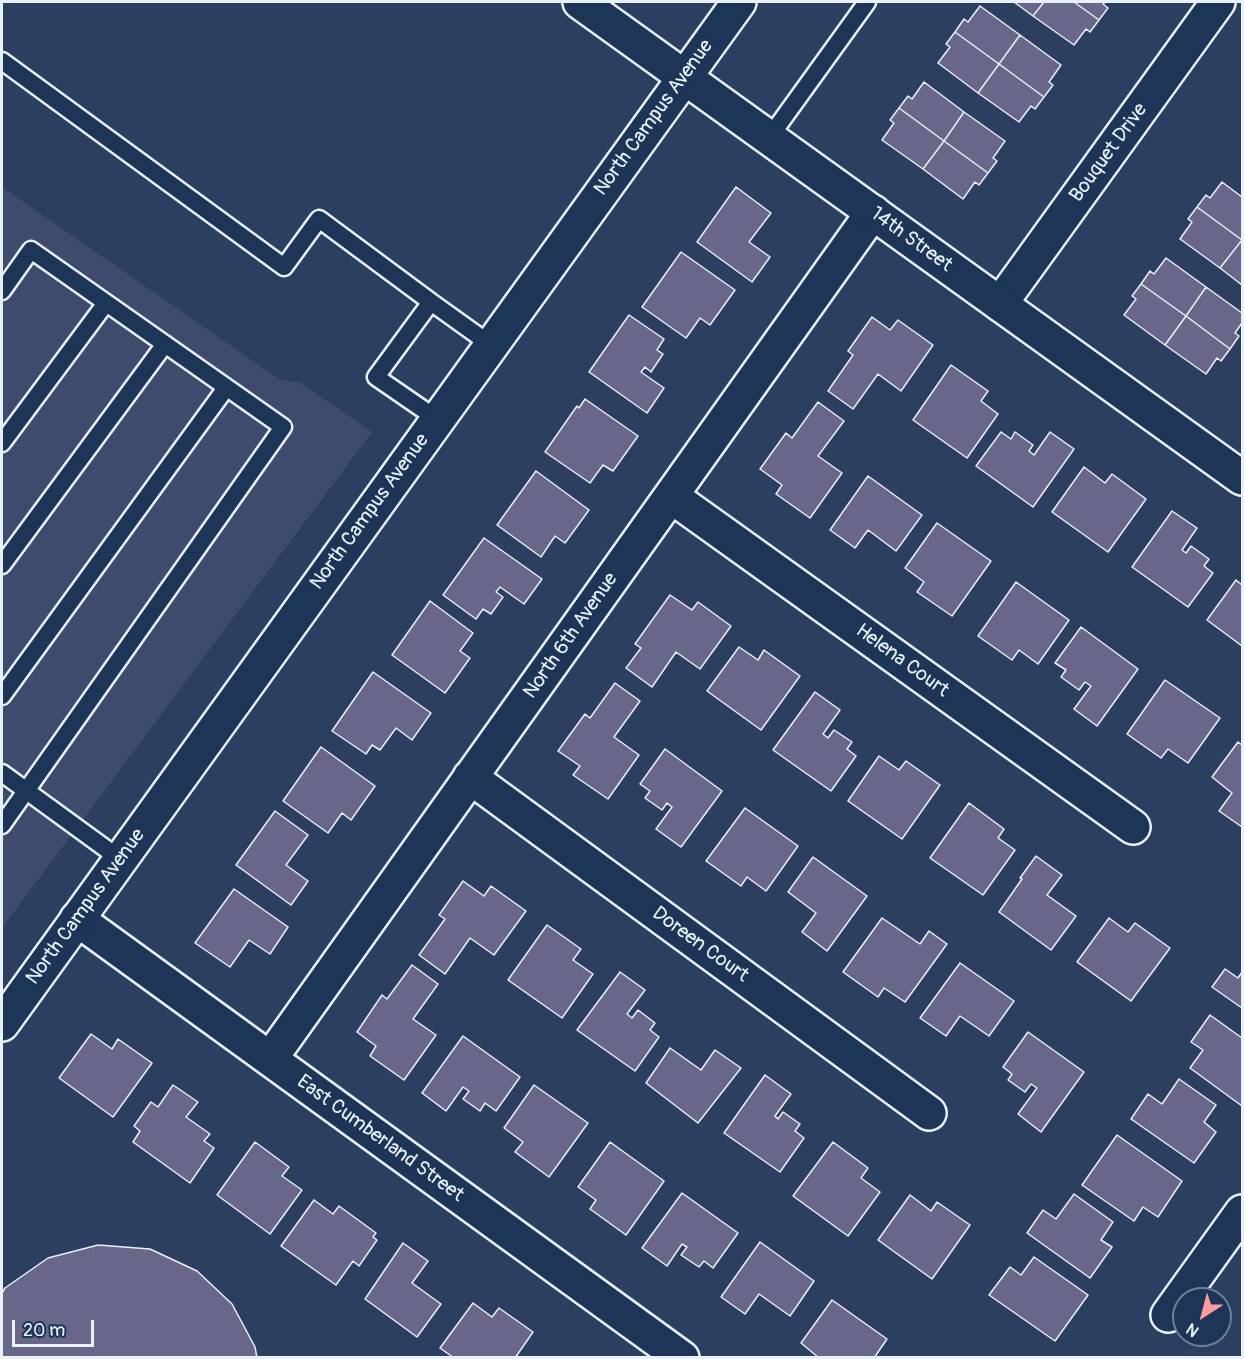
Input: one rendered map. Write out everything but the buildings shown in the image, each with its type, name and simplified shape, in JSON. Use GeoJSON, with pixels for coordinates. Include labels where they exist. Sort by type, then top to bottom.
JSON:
{"type":"FeatureCollection","features":[{"type":"Feature","properties":{"kind":"street","name":"14th Street"},"geometry":{"type":"LineString","coordinates":[[580,2],[1000,304],[1239,468]]}},
{"type":"Feature","properties":{"kind":"street","name":"North Campus Avenue"},"geometry":{"type":"LineString","coordinates":[[2,1024],[739,2]]}},
{"type":"Feature","properties":{"kind":"street","name":"Bouquet Drive"},"geometry":{"type":"LineString","coordinates":[[1000,304],[1218,2]]}},
{"type":"Feature","properties":{"kind":"street","name":"North 6th Avenue"},"geometry":{"type":"LineString","coordinates":[[270,1059],[873,212]]}},
{"type":"Feature","properties":{"kind":"street","name":"Helena Court"},"geometry":{"type":"LineString","coordinates":[[671,496],[1133,826]]}},
{"type":"Feature","properties":{"kind":"street","name":"Doreen Court"},"geometry":{"type":"LineString","coordinates":[[470,777],[929,1113]]}},
{"type":"Feature","properties":{"kind":"street","name":"East Cumberland Street"},"geometry":{"type":"LineString","coordinates":[[77,920],[682,1358]]}},
{"type":"Feature","properties":{"kind":"street"},"geometry":{"type":"LineString","coordinates":[[1168,1315],[1242,1212]]}},
{"type":"Feature","properties":{"kind":"lane"},"geometry":{"type":"LineString","coordinates":[[769,138],[867,2]]}},
{"type":"Feature","properties":{"kind":"lane"},"geometry":{"type":"LineString","coordinates":[[2,61],[284,267],[319,219],[491,345]]}},
{"type":"Feature","properties":{"kind":"lane"},"geometry":{"type":"LineString","coordinates":[[2,291],[31,250],[283,428],[2,825]]}},
{"type":"Feature","properties":{"kind":"lane"},"geometry":{"type":"LineString","coordinates":[[431,302],[376,377],[437,419]]}},
{"type":"Feature","properties":{"kind":"lane"},"geometry":{"type":"LineString","coordinates":[[2,443],[106,303]]}},
{"type":"Feature","properties":{"kind":"lane"},"geometry":{"type":"LineString","coordinates":[[2,565],[165,344]]}},
{"type":"Feature","properties":{"kind":"lane"},"geometry":{"type":"LineString","coordinates":[[2,696],[226,388]]}},
{"type":"Feature","properties":{"kind":"lane"},"geometry":{"type":"LineString","coordinates":[[2,773],[120,859]]}},
{"type":"Feature","properties":{"kind":"shaded area"},"geometry":{"type":"Polygon","coordinates":[[[2,187],[279,379],[301,383],[372,432],[2,928],[2,187]]]}}]}
